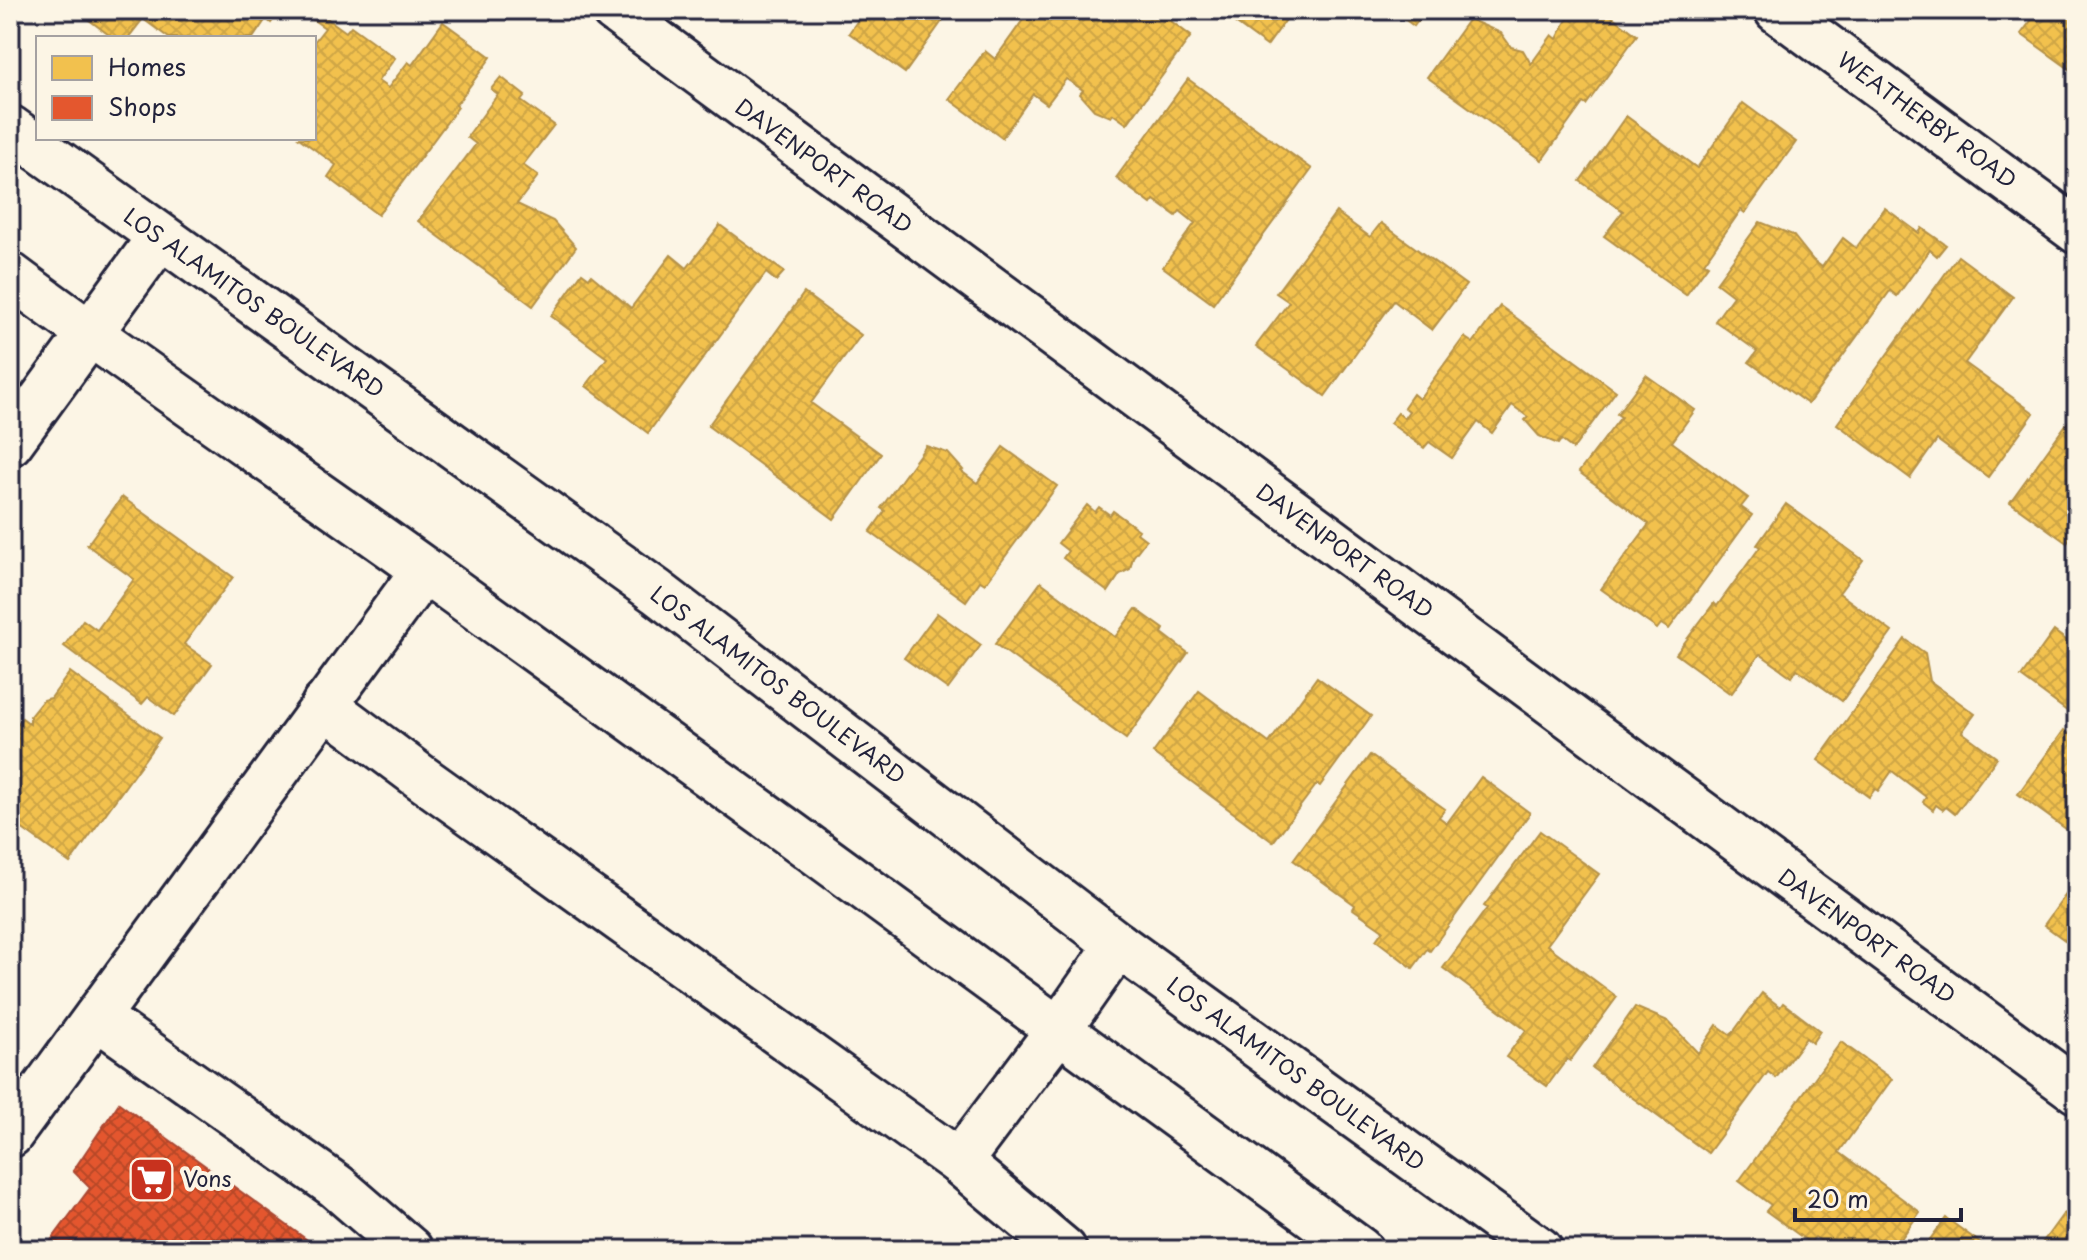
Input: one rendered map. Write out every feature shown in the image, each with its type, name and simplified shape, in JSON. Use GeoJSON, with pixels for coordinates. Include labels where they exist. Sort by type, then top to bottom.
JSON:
{"type":"FeatureCollection","features":[{"type":"Feature","properties":{"kind":"main road","name":"DAVENPORT ROAD"},"geometry":{"type":"LineString","coordinates":[[614,10],[2077,1091]]}},
{"type":"Feature","properties":{"kind":"main road","name":"WEATHERBY ROAD"},"geometry":{"type":"LineString","coordinates":[[1777,10],[2077,231]]}},
{"type":"Feature","properties":{"kind":"main road","name":"LOS ALAMITOS BOULEVARD"},"geometry":{"type":"LineString","coordinates":[[10,128],[657,592],[1118,945],[1540,1250]]}},
{"type":"Feature","properties":{"kind":"main road"},"geometry":{"type":"LineString","coordinates":[[10,443],[160,237]]}},
{"type":"Feature","properties":{"kind":"main road"},"geometry":{"type":"LineString","coordinates":[[10,275],[424,570],[1360,1250]]}},
{"type":"Feature","properties":{"kind":"main road"},"geometry":{"type":"LineString","coordinates":[[10,1135],[424,570]]}},
{"type":"Feature","properties":{"kind":"main road"},"geometry":{"type":"LineString","coordinates":[[324,705],[959,1162],[1062,1248]]}},
{"type":"Feature","properties":{"kind":"main road"},"geometry":{"type":"LineString","coordinates":[[959,1162],[1118,945]]}},
{"type":"Feature","properties":{"kind":"main road"},"geometry":{"type":"LineString","coordinates":[[97,1017],[336,1186],[410,1250]]}},
{"type":"Feature","properties":{"kind":"building: Homes"},"geometry":{"type":"Polygon","coordinates":[[[76,10],[280,10],[271,23],[266,19],[254,36],[166,36],[143,19],[130,36],[110,36],[76,10]]]}},
{"type":"Feature","properties":{"kind":"building: Homes"},"geometry":{"type":"Polygon","coordinates":[[[865,10],[950,10],[905,73],[849,33],[865,10]]]}},
{"type":"Feature","properties":{"kind":"building: Homes"},"geometry":{"type":"Polygon","coordinates":[[[1030,10],[1156,10],[1191,36],[1127,124],[1113,114],[1111,117],[1094,110],[1080,94],[1083,90],[1066,79],[1047,104],[1033,94],[1002,138],[949,99],[985,51],[995,59],[1030,10]]]}},
{"type":"Feature","properties":{"kind":"building: Homes"},"geometry":{"type":"Polygon","coordinates":[[[1226,10],[1293,10],[1267,46],[1223,14],[1226,10]]]}},
{"type":"Feature","properties":{"kind":"building: Homes"},"geometry":{"type":"Polygon","coordinates":[[[1392,10],[1426,10],[1414,26],[1392,10]]]}},
{"type":"Feature","properties":{"kind":"building: Homes"},"geometry":{"type":"Polygon","coordinates":[[[1578,10],[1603,10],[1637,35],[1542,160],[1427,77],[1469,19],[1501,33],[1511,47],[1523,50],[1531,64],[1552,35],[1557,39],[1566,21],[1578,10]]]}},
{"type":"Feature","properties":{"kind":"building: Homes"},"geometry":{"type":"Polygon","coordinates":[[[2039,10],[2077,10],[2075,73],[2021,34],[2039,10]]]}},
{"type":"Feature","properties":{"kind":"building: Homes"},"geometry":{"type":"Polygon","coordinates":[[[317,11],[346,32],[351,26],[395,58],[378,81],[388,88],[408,62],[412,65],[443,22],[491,57],[378,215],[328,177],[336,165],[302,140],[316,140],[316,39],[325,28],[312,19],[317,11]]]}},
{"type":"Feature","properties":{"kind":"building: Homes"},"geometry":{"type":"Polygon","coordinates":[[[501,77],[525,96],[521,101],[554,125],[523,165],[538,176],[517,204],[553,221],[576,247],[533,306],[418,221],[476,144],[467,137],[498,94],[491,89],[501,77]]]}},
{"type":"Feature","properties":{"kind":"building: Homes"},"geometry":{"type":"Polygon","coordinates":[[[1188,79],[1312,169],[1213,304],[1163,267],[1195,223],[1180,211],[1176,216],[1154,200],[1151,204],[1116,178],[1188,79]]]}},
{"type":"Feature","properties":{"kind":"building: Homes"},"geometry":{"type":"Polygon","coordinates":[[[1743,103],[1796,142],[1745,213],[1741,210],[1686,295],[1604,236],[1623,211],[1580,181],[1626,116],[1697,168],[1743,103]]]}},
{"type":"Feature","properties":{"kind":"building: Homes"},"geometry":{"type":"Polygon","coordinates":[[[1885,208],[1919,233],[1922,228],[1946,245],[1937,256],[1930,250],[1897,296],[1890,291],[1808,404],[1749,362],[1757,351],[1715,321],[1733,296],[1716,283],[1760,222],[1793,235],[1822,267],[1843,238],[1856,248],[1885,208]]]}},
{"type":"Feature","properties":{"kind":"building: Homes"},"geometry":{"type":"Polygon","coordinates":[[[1336,212],[1370,237],[1381,223],[1466,285],[1432,330],[1394,301],[1325,396],[1256,346],[1289,302],[1276,293],[1336,212]]]}},
{"type":"Feature","properties":{"kind":"building: Homes"},"geometry":{"type":"Polygon","coordinates":[[[720,225],[784,272],[776,281],[766,273],[648,433],[586,386],[607,358],[551,316],[582,273],[589,278],[591,275],[631,308],[671,255],[687,268],[720,225]]]}},
{"type":"Feature","properties":{"kind":"building: Homes"},"geometry":{"type":"Polygon","coordinates":[[[1958,256],[2013,297],[1965,363],[2034,413],[1988,477],[1937,440],[1910,478],[1837,424],[1958,256]]]}},
{"type":"Feature","properties":{"kind":"building: Homes"},"geometry":{"type":"Polygon","coordinates":[[[804,293],[861,335],[811,403],[881,454],[834,519],[708,426],[804,293]]]}},
{"type":"Feature","properties":{"kind":"building: Homes"},"geometry":{"type":"Polygon","coordinates":[[[1500,306],[1616,391],[1573,449],[1561,440],[1558,444],[1539,436],[1525,420],[1528,417],[1512,405],[1492,433],[1478,422],[1452,458],[1429,442],[1424,448],[1390,423],[1398,413],[1404,418],[1409,411],[1404,407],[1413,394],[1419,399],[1464,337],[1473,343],[1500,306]]]}},
{"type":"Feature","properties":{"kind":"building: Homes"},"geometry":{"type":"Polygon","coordinates":[[[1646,375],[1695,410],[1672,442],[1748,498],[1741,507],[1752,515],[1669,629],[1661,624],[1657,629],[1601,589],[1649,524],[1579,472],[1621,417],[1617,414],[1646,375]]]}},
{"type":"Feature","properties":{"kind":"building: Homes"},"geometry":{"type":"Polygon","coordinates":[[[2077,409],[2077,529],[2067,543],[2010,502],[2077,409]]]}},
{"type":"Feature","properties":{"kind":"building: Homes"},"geometry":{"type":"Polygon","coordinates":[[[926,446],[948,453],[961,471],[977,483],[1003,447],[1057,486],[985,584],[980,581],[966,601],[870,532],[885,511],[881,508],[926,446]]]}},
{"type":"Feature","properties":{"kind":"building: Homes"},"geometry":{"type":"Polygon","coordinates":[[[122,497],[233,577],[184,644],[212,664],[174,716],[148,697],[142,704],[64,646],[83,620],[97,630],[134,579],[87,545],[122,497]]]}},
{"type":"Feature","properties":{"kind":"building: Homes"},"geometry":{"type":"Polygon","coordinates":[[[1786,504],[1863,560],[1839,593],[1892,632],[1842,701],[1797,669],[1792,677],[1760,654],[1731,694],[1676,654],[1714,603],[1717,606],[1760,547],[1757,545],[1786,504]]]}},
{"type":"Feature","properties":{"kind":"building: Homes"},"geometry":{"type":"Polygon","coordinates":[[[1087,505],[1095,512],[1099,507],[1110,515],[1113,511],[1139,530],[1137,533],[1146,540],[1133,557],[1130,569],[1120,574],[1108,592],[1063,558],[1068,551],[1058,543],[1087,505]]]}},
{"type":"Feature","properties":{"kind":"building: Homes"},"geometry":{"type":"Polygon","coordinates":[[[1041,582],[1115,637],[1136,609],[1164,629],[1162,633],[1188,653],[1126,739],[995,644],[1041,582]]]}},
{"type":"Feature","properties":{"kind":"building: Homes"},"geometry":{"type":"Polygon","coordinates":[[[937,613],[981,645],[948,689],[904,658],[937,613]]]}},
{"type":"Feature","properties":{"kind":"building: Homes"},"geometry":{"type":"Polygon","coordinates":[[[2054,631],[2077,648],[2077,698],[2067,711],[2021,677],[2054,631]]]}},
{"type":"Feature","properties":{"kind":"building: Homes"},"geometry":{"type":"Polygon","coordinates":[[[1905,639],[1925,653],[1930,681],[1975,714],[1962,732],[1997,758],[1955,814],[1946,807],[1943,810],[1936,805],[1933,810],[1923,802],[1926,797],[1892,771],[1878,791],[1875,789],[1869,797],[1818,760],[1905,639]]]}},
{"type":"Feature","properties":{"kind":"building: Homes"},"geometry":{"type":"Polygon","coordinates":[[[70,672],[160,738],[70,863],[10,820],[10,734],[22,718],[30,724],[30,716],[43,700],[51,698],[70,672]]]}},
{"type":"Feature","properties":{"kind":"building: Homes"},"geometry":{"type":"Polygon","coordinates":[[[1317,677],[1371,716],[1320,786],[1317,784],[1273,842],[1153,753],[1199,691],[1269,743],[1317,677]]]}},
{"type":"Feature","properties":{"kind":"building: Homes"},"geometry":{"type":"Polygon","coordinates":[[[2064,730],[2077,740],[2077,837],[2018,794],[2064,730]]]}},
{"type":"Feature","properties":{"kind":"building: Homes"},"geometry":{"type":"Polygon","coordinates":[[[1370,755],[1445,809],[1439,817],[1447,823],[1481,777],[1530,813],[1430,951],[1427,949],[1413,968],[1376,940],[1383,930],[1353,909],[1355,905],[1293,860],[1370,755]]]}},
{"type":"Feature","properties":{"kind":"building: Homes"},"geometry":{"type":"Polygon","coordinates":[[[1540,831],[1599,874],[1547,945],[1617,997],[1570,1061],[1567,1059],[1547,1086],[1506,1057],[1526,1030],[1443,968],[1540,831]]]}},
{"type":"Feature","properties":{"kind":"building: Homes"},"geometry":{"type":"Polygon","coordinates":[[[2077,879],[2077,949],[2044,925],[2077,879]]]}},
{"type":"Feature","properties":{"kind":"building: Homes"},"geometry":{"type":"Polygon","coordinates":[[[1762,993],[1780,1007],[1783,1003],[1820,1031],[1812,1043],[1806,1038],[1776,1078],[1768,1072],[1708,1153],[1592,1068],[1635,1007],[1668,1021],[1698,1053],[1717,1025],[1731,1035],[1762,993]]]}},
{"type":"Feature","properties":{"kind":"building: Homes"},"geometry":{"type":"Polygon","coordinates":[[[1841,1042],[1892,1079],[1839,1152],[1920,1212],[1893,1250],[1834,1250],[1815,1237],[1810,1243],[1766,1211],[1771,1205],[1739,1181],[1841,1042]]]}},
{"type":"Feature","properties":{"kind":"building: Homes"},"geometry":{"type":"Polygon","coordinates":[[[2064,1213],[2077,1222],[2077,1250],[2037,1250],[2064,1213]]]}},
{"type":"Feature","properties":{"kind":"building: Homes"},"geometry":{"type":"Polygon","coordinates":[[[1946,1218],[1990,1250],[1922,1250],[1946,1218]]]}},
{"type":"Feature","properties":{"kind":"building: Shops","name":"Vons"},"geometry":{"type":"Polygon","coordinates":[[[119,1103],[321,1250],[44,1250],[90,1188],[73,1171],[119,1103]]]}},
{"type":"Feature","properties":{"kind":"place","name":"Vons"},"geometry":{"type":"Point","coordinates":[152,1179]}}]}
